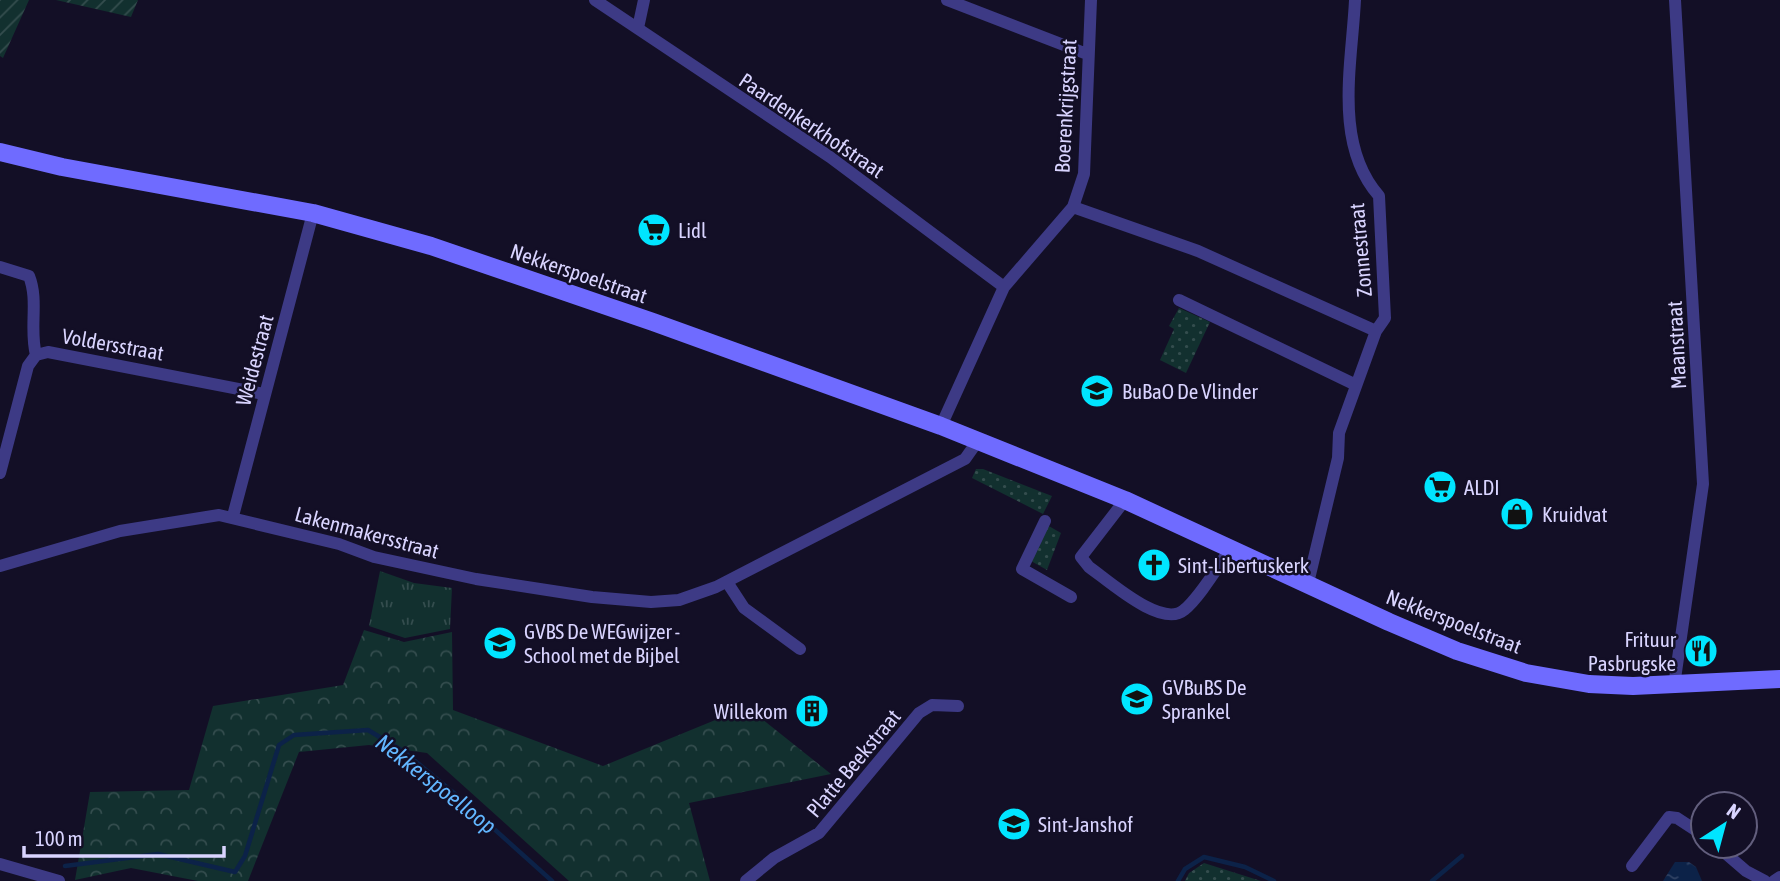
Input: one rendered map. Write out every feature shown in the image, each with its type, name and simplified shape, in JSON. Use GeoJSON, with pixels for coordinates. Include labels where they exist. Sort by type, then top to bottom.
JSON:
{"type":"FeatureCollection","features":[{"type":"Feature","properties":{"kind":"main road","name":"Nekkerspoelstraat"},"geometry":{"type":"LineString","coordinates":[[0,152],[313,213],[431,246],[640,317],[941,426],[1125,500],[1457,651],[1526,673],[1589,684],[1674,685],[1780,679]]}},
{"type":"Feature","properties":{"kind":"street","name":"Paardenkerkhofstraat"},"geometry":{"type":"LineString","coordinates":[[595,0],[831,157],[1004,288]]}},
{"type":"Feature","properties":{"kind":"street"},"geometry":{"type":"LineString","coordinates":[[638,28],[644,0]]}},
{"type":"Feature","properties":{"kind":"street"},"geometry":{"type":"LineString","coordinates":[[947,0],[1087,54]]}},
{"type":"Feature","properties":{"kind":"street","name":"Boerenkrijgstraat"},"geometry":{"type":"LineString","coordinates":[[941,426],[1004,288],[1073,207],[1084,174],[1091,0]]}},
{"type":"Feature","properties":{"kind":"street","name":"Zonnestraat"},"geometry":{"type":"LineString","coordinates":[[1308,583],[1338,458],[1339,433],[1376,331],[1385,318],[1379,196],[1370,186],[1349,135],[1355,0]]}},
{"type":"Feature","properties":{"kind":"street","name":"Maanstraat"},"geometry":{"type":"LineString","coordinates":[[1674,685],[1703,484],[1675,0]]}},
{"type":"Feature","properties":{"kind":"street","name":"Zonnestraat"},"geometry":{"type":"LineString","coordinates":[[1073,207],[1198,251],[1376,331]]}},
{"type":"Feature","properties":{"kind":"street","name":"Weidestraat"},"geometry":{"type":"LineString","coordinates":[[233,516],[313,213]]}},
{"type":"Feature","properties":{"kind":"street"},"geometry":{"type":"LineString","coordinates":[[0,267],[29,276],[35,290],[32,339],[36,355]]}},
{"type":"Feature","properties":{"kind":"street"},"geometry":{"type":"LineString","coordinates":[[1179,300],[1356,386]]}},
{"type":"Feature","properties":{"kind":"street","name":"Voldersstraat"},"geometry":{"type":"LineString","coordinates":[[0,473],[27,366],[36,355],[48,352],[264,394]]}},
{"type":"Feature","properties":{"kind":"street","name":"Lakenmakersstraat"},"geometry":{"type":"LineString","coordinates":[[0,566],[120,531],[219,515],[233,516],[340,544],[374,557],[476,579],[592,597],[651,602],[679,600],[727,582],[965,459],[977,442]]}},
{"type":"Feature","properties":{"kind":"street"},"geometry":{"type":"LineString","coordinates":[[1125,500],[1081,557],[1089,567],[1154,612],[1168,617],[1183,611],[1231,548]]}},
{"type":"Feature","properties":{"kind":"street"},"geometry":{"type":"LineString","coordinates":[[1045,521],[1022,569],[1071,597]]}},
{"type":"Feature","properties":{"kind":"street"},"geometry":{"type":"LineString","coordinates":[[727,582],[744,608],[800,649]]}},
{"type":"Feature","properties":{"kind":"street","name":"Platte Beekstraat"},"geometry":{"type":"LineString","coordinates":[[746,881],[774,858],[819,833],[919,713],[933,705],[958,706]]}},
{"type":"Feature","properties":{"kind":"street"},"geometry":{"type":"LineString","coordinates":[[1632,866],[1670,817],[1689,826]]}},
{"type":"Feature","properties":{"kind":"street"},"geometry":{"type":"LineString","coordinates":[[1733,860],[1746,871],[1765,881]]}},
{"type":"Feature","properties":{"kind":"street"},"geometry":{"type":"LineString","coordinates":[[0,864],[60,881]]}},
{"type":"Feature","properties":{"kind":"street"},"geometry":{"type":"LineString","coordinates":[[1774,881],[1780,877]]}},
{"type":"Feature","properties":{"kind":"green space"},"geometry":{"type":"Polygon","coordinates":[[[0,0],[29,0],[3,58],[0,56],[0,0]]]}},
{"type":"Feature","properties":{"kind":"green space"},"geometry":{"type":"Polygon","coordinates":[[[56,0],[138,0],[131,17],[56,0]]]}},
{"type":"Feature","properties":{"kind":"green space"},"geometry":{"type":"Polygon","coordinates":[[[1179,308],[1210,322],[1186,373],[1160,360],[1174,329],[1169,326],[1179,308]]]}},
{"type":"Feature","properties":{"kind":"green space"},"geometry":{"type":"Polygon","coordinates":[[[976,469],[983,469],[1052,496],[1043,514],[972,478],[976,469]]]}},
{"type":"Feature","properties":{"kind":"green space"},"geometry":{"type":"Polygon","coordinates":[[[1047,525],[1061,533],[1047,570],[1031,561],[1047,525]]]}},
{"type":"Feature","properties":{"kind":"green space"},"geometry":{"type":"Polygon","coordinates":[[[380,571],[414,583],[452,588],[450,629],[405,638],[369,626],[380,571]]]}},
{"type":"Feature","properties":{"kind":"green space"},"geometry":{"type":"Polygon","coordinates":[[[364,630],[404,642],[452,632],[453,710],[603,766],[747,707],[831,774],[689,803],[710,881],[569,881],[427,753],[369,745],[299,752],[248,881],[198,881],[131,868],[75,880],[90,792],[189,790],[213,706],[343,685],[364,630]]]}},
{"type":"Feature","properties":{"kind":"green space"},"geometry":{"type":"Polygon","coordinates":[[[1204,863],[1261,881],[1185,881],[1189,873],[1204,863]]]}},
{"type":"Feature","properties":{"kind":"water"},"geometry":{"type":"Polygon","coordinates":[[[1675,862],[1689,862],[1696,867],[1702,881],[1663,881],[1675,862]]]}},
{"type":"Feature","properties":{"kind":"waterway","name":"Nekkerspoelloop"},"geometry":{"type":"LineString","coordinates":[[65,866],[158,854],[235,872],[245,856],[279,745],[294,735],[368,730],[403,751],[552,881]]}},
{"type":"Feature","properties":{"kind":"waterway"},"geometry":{"type":"LineString","coordinates":[[1432,881],[1462,856]]}},
{"type":"Feature","properties":{"kind":"waterway"},"geometry":{"type":"LineString","coordinates":[[1178,881],[1185,869],[1204,857],[1245,867],[1274,881]]}},
{"type":"Feature","properties":{"kind":"place","name":"Lidl"},"geometry":{"type":"Point","coordinates":[654,230]}},
{"type":"Feature","properties":{"kind":"place","name":"BuBaO De Vlinder"},"geometry":{"type":"Point","coordinates":[1097,391]}},
{"type":"Feature","properties":{"kind":"place","name":"ALDI"},"geometry":{"type":"Point","coordinates":[1440,487]}},
{"type":"Feature","properties":{"kind":"place","name":"Kruidvat"},"geometry":{"type":"Point","coordinates":[1517,514]}},
{"type":"Feature","properties":{"kind":"place","name":"Sint-Libertuskerk"},"geometry":{"type":"Point","coordinates":[1154,565]}},
{"type":"Feature","properties":{"kind":"place","name":"GVBS De WEGwijzer - School met de Bijbel"},"geometry":{"type":"Point","coordinates":[500,643]}},
{"type":"Feature","properties":{"kind":"place","name":"Frituur Pasbrugske"},"geometry":{"type":"Point","coordinates":[1701,651]}},
{"type":"Feature","properties":{"kind":"place","name":"GVBuBS De Sprankel"},"geometry":{"type":"Point","coordinates":[1137,699]}},
{"type":"Feature","properties":{"kind":"place","name":"Willekom"},"geometry":{"type":"Point","coordinates":[812,711]}},
{"type":"Feature","properties":{"kind":"place","name":"Sint-Janshof"},"geometry":{"type":"Point","coordinates":[1014,824]}}]}
